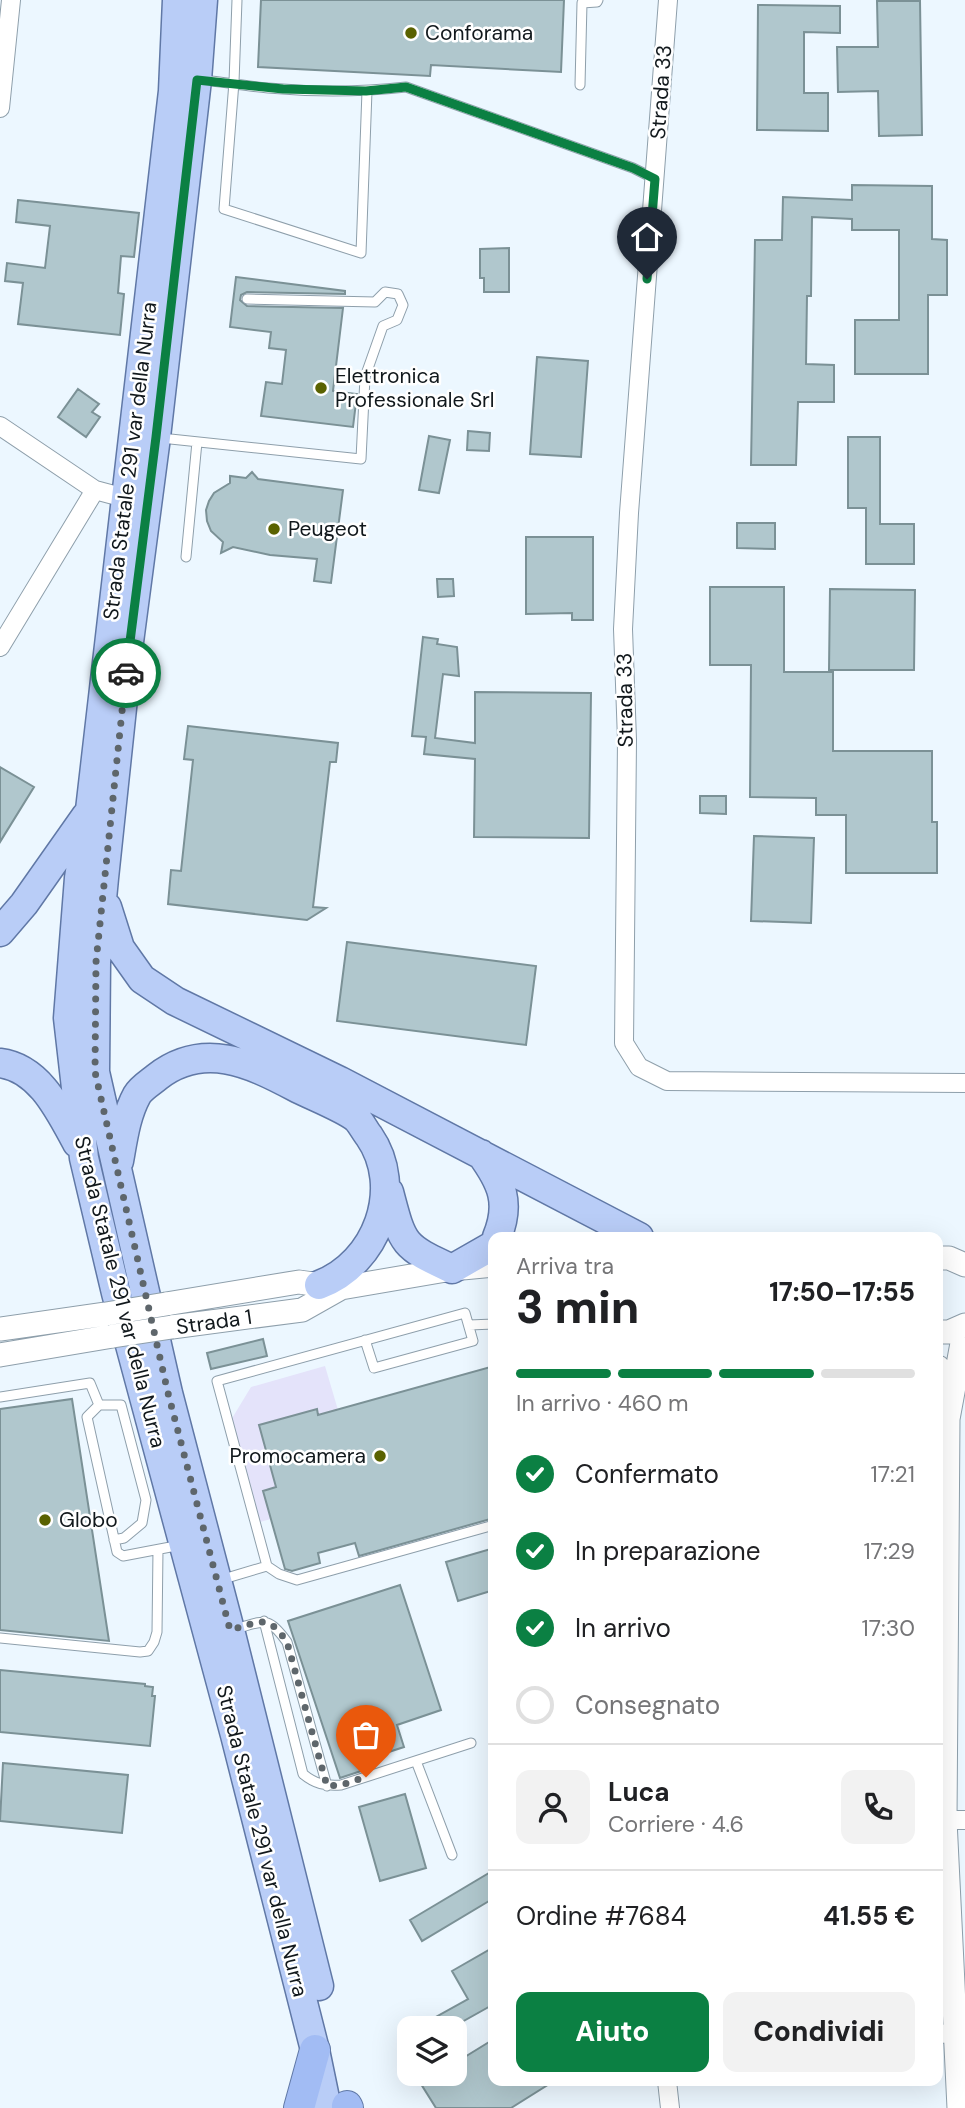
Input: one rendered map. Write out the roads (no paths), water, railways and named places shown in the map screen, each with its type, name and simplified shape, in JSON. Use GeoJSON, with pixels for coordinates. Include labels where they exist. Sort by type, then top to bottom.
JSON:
{"type":"FeatureCollection","features":[{"type":"Feature","properties":{"kind":"highway"},"geometry":{"type":"LineString","coordinates":[[299,2108],[315,2050]]}},
{"type":"Feature","properties":{"kind":"main road","name":"Strada Statale 291 var della Nurra"},"geometry":{"type":"LineString","coordinates":[[177,0],[173,91],[90,810],[79,878],[68,1018],[85,1158],[170,1547],[235,1735],[315,2050],[342,2108]]}},
{"type":"Feature","properties":{"kind":"main road","name":"Strada Statale 291 var della Nurra"},"geometry":{"type":"LineString","coordinates":[[203,0],[197,80],[156,437],[129,642],[104,878],[96,962],[95,1072],[168,1393],[298,1899],[342,2108]]}},
{"type":"Feature","properties":{"kind":"main road"},"geometry":{"type":"LineString","coordinates":[[0,932],[24,904],[90,810]]}},
{"type":"Feature","properties":{"kind":"main road"},"geometry":{"type":"LineString","coordinates":[[104,878],[108,912],[120,948],[142,979],[175,1001],[340,1081],[629,1232]]}},
{"type":"Feature","properties":{"kind":"main road"},"geometry":{"type":"LineString","coordinates":[[117,1174],[125,1127],[138,1092],[163,1073],[192,1058],[232,1059],[268,1072],[357,1119],[378,1149],[399,1231],[414,1251],[452,1269],[488,1248]]}},
{"type":"Feature","properties":{"kind":"main road"},"geometry":{"type":"LineString","coordinates":[[0,1063],[12,1064],[37,1082],[60,1112],[85,1158]]}},
{"type":"Feature","properties":{"kind":"main road"},"geometry":{"type":"LineString","coordinates":[[481,1154],[495,1174],[504,1197],[503,1222],[498,1232]]}},
{"type":"Feature","properties":{"kind":"main road"},"geometry":{"type":"LineString","coordinates":[[330,1287],[332,1280],[363,1254],[382,1221],[387,1183]]}},
{"type":"Feature","properties":{"kind":"street"},"geometry":{"type":"LineString","coordinates":[[0,108],[11,0]]}},
{"type":"Feature","properties":{"kind":"street","name":"Strada 33"},"geometry":{"type":"LineString","coordinates":[[668,0],[629,513],[624,629],[624,1043],[639,1067],[667,1081],[965,1083]]}},
{"type":"Feature","properties":{"kind":"street"},"geometry":{"type":"LineString","coordinates":[[0,426],[95,490],[125,498]]}},
{"type":"Feature","properties":{"kind":"street"},"geometry":{"type":"LineString","coordinates":[[0,647],[95,490]]}},
{"type":"Feature","properties":{"kind":"street"},"geometry":{"type":"LineString","coordinates":[[943,1258],[965,1265]]}},
{"type":"Feature","properties":{"kind":"street","name":"Strada 1"},"geometry":{"type":"LineString","coordinates":[[0,1329],[299,1282],[330,1287],[488,1266]]}},
{"type":"Feature","properties":{"kind":"street","name":"Strada 1"},"geometry":{"type":"LineString","coordinates":[[0,1355],[113,1336],[302,1310],[330,1287]]}},
{"type":"Feature","properties":{"kind":"street"},"geometry":{"type":"LineString","coordinates":[[943,1332],[965,1326]]}},
{"type":"Feature","properties":{"kind":"street"},"geometry":{"type":"LineString","coordinates":[[948,1419],[965,1326]]}},
{"type":"Feature","properties":{"kind":"street"},"geometry":{"type":"LineString","coordinates":[[943,1393],[948,1419],[955,1820],[947,2033],[960,2108]]}},
{"type":"Feature","properties":{"kind":"street"},"geometry":{"type":"LineString","coordinates":[[668,2086],[670,2108]]}},
{"type":"Feature","properties":{"kind":"lane"},"geometry":{"type":"LineString","coordinates":[[237,0],[224,209],[360,253],[366,91]]}},
{"type":"Feature","properties":{"kind":"lane"},"geometry":{"type":"LineString","coordinates":[[580,85],[582,3],[598,0]]}},
{"type":"Feature","properties":{"kind":"lane"},"geometry":{"type":"LineString","coordinates":[[197,80],[234,82],[265,88],[366,91],[406,87],[633,168],[655,179]]}},
{"type":"Feature","properties":{"kind":"lane"},"geometry":{"type":"LineString","coordinates":[[156,437],[361,459],[365,377],[383,326],[397,320],[403,305],[398,294],[384,292],[375,302],[247,299]]}},
{"type":"Feature","properties":{"kind":"lane"},"geometry":{"type":"LineString","coordinates":[[186,557],[197,442]]}},
{"type":"Feature","properties":{"kind":"lane"},"geometry":{"type":"LineString","coordinates":[[365,1340],[374,1368],[473,1341],[465,1313],[365,1340],[217,1381],[267,1566],[279,1574],[297,1580],[488,1527]]}},
{"type":"Feature","properties":{"kind":"lane"},"geometry":{"type":"LineString","coordinates":[[469,1325],[488,1324]]}},
{"type":"Feature","properties":{"kind":"lane"},"geometry":{"type":"LineString","coordinates":[[0,1396],[90,1383],[99,1405]]}},
{"type":"Feature","properties":{"kind":"lane"},"geometry":{"type":"LineString","coordinates":[[0,1638],[140,1652],[148,1651],[157,1632],[170,1547],[123,1556],[117,1552],[114,1540],[87,1417],[99,1405],[121,1405],[146,1500],[142,1523],[124,1538],[114,1540]]}},
{"type":"Feature","properties":{"kind":"lane"},"geometry":{"type":"LineString","coordinates":[[216,1581],[267,1566]]}},
{"type":"Feature","properties":{"kind":"lane"},"geometry":{"type":"LineString","coordinates":[[230,1630],[264,1621],[276,1626],[287,1642],[327,1786]]}},
{"type":"Feature","properties":{"kind":"lane"},"geometry":{"type":"LineString","coordinates":[[264,1621],[303,1774],[312,1782],[327,1786],[341,1785],[471,1743]]}},
{"type":"Feature","properties":{"kind":"lane"},"geometry":{"type":"LineString","coordinates":[[416,1761],[452,1855]]}},
{"type":"Feature","properties":{"kind":"place","name":"Conforama"},"geometry":{"type":"Point","coordinates":[411,33]}},
{"type":"Feature","properties":{"kind":"place","name":"Elettronica Professionale Srl"},"geometry":{"type":"Point","coordinates":[321,388]}},
{"type":"Feature","properties":{"kind":"place","name":"Peugeot"},"geometry":{"type":"Point","coordinates":[274,529]}},
{"type":"Feature","properties":{"kind":"place","name":"Promocamera"},"geometry":{"type":"Point","coordinates":[380,1456]}},
{"type":"Feature","properties":{"kind":"place","name":"Globo"},"geometry":{"type":"Point","coordinates":[45,1520]}}]}
